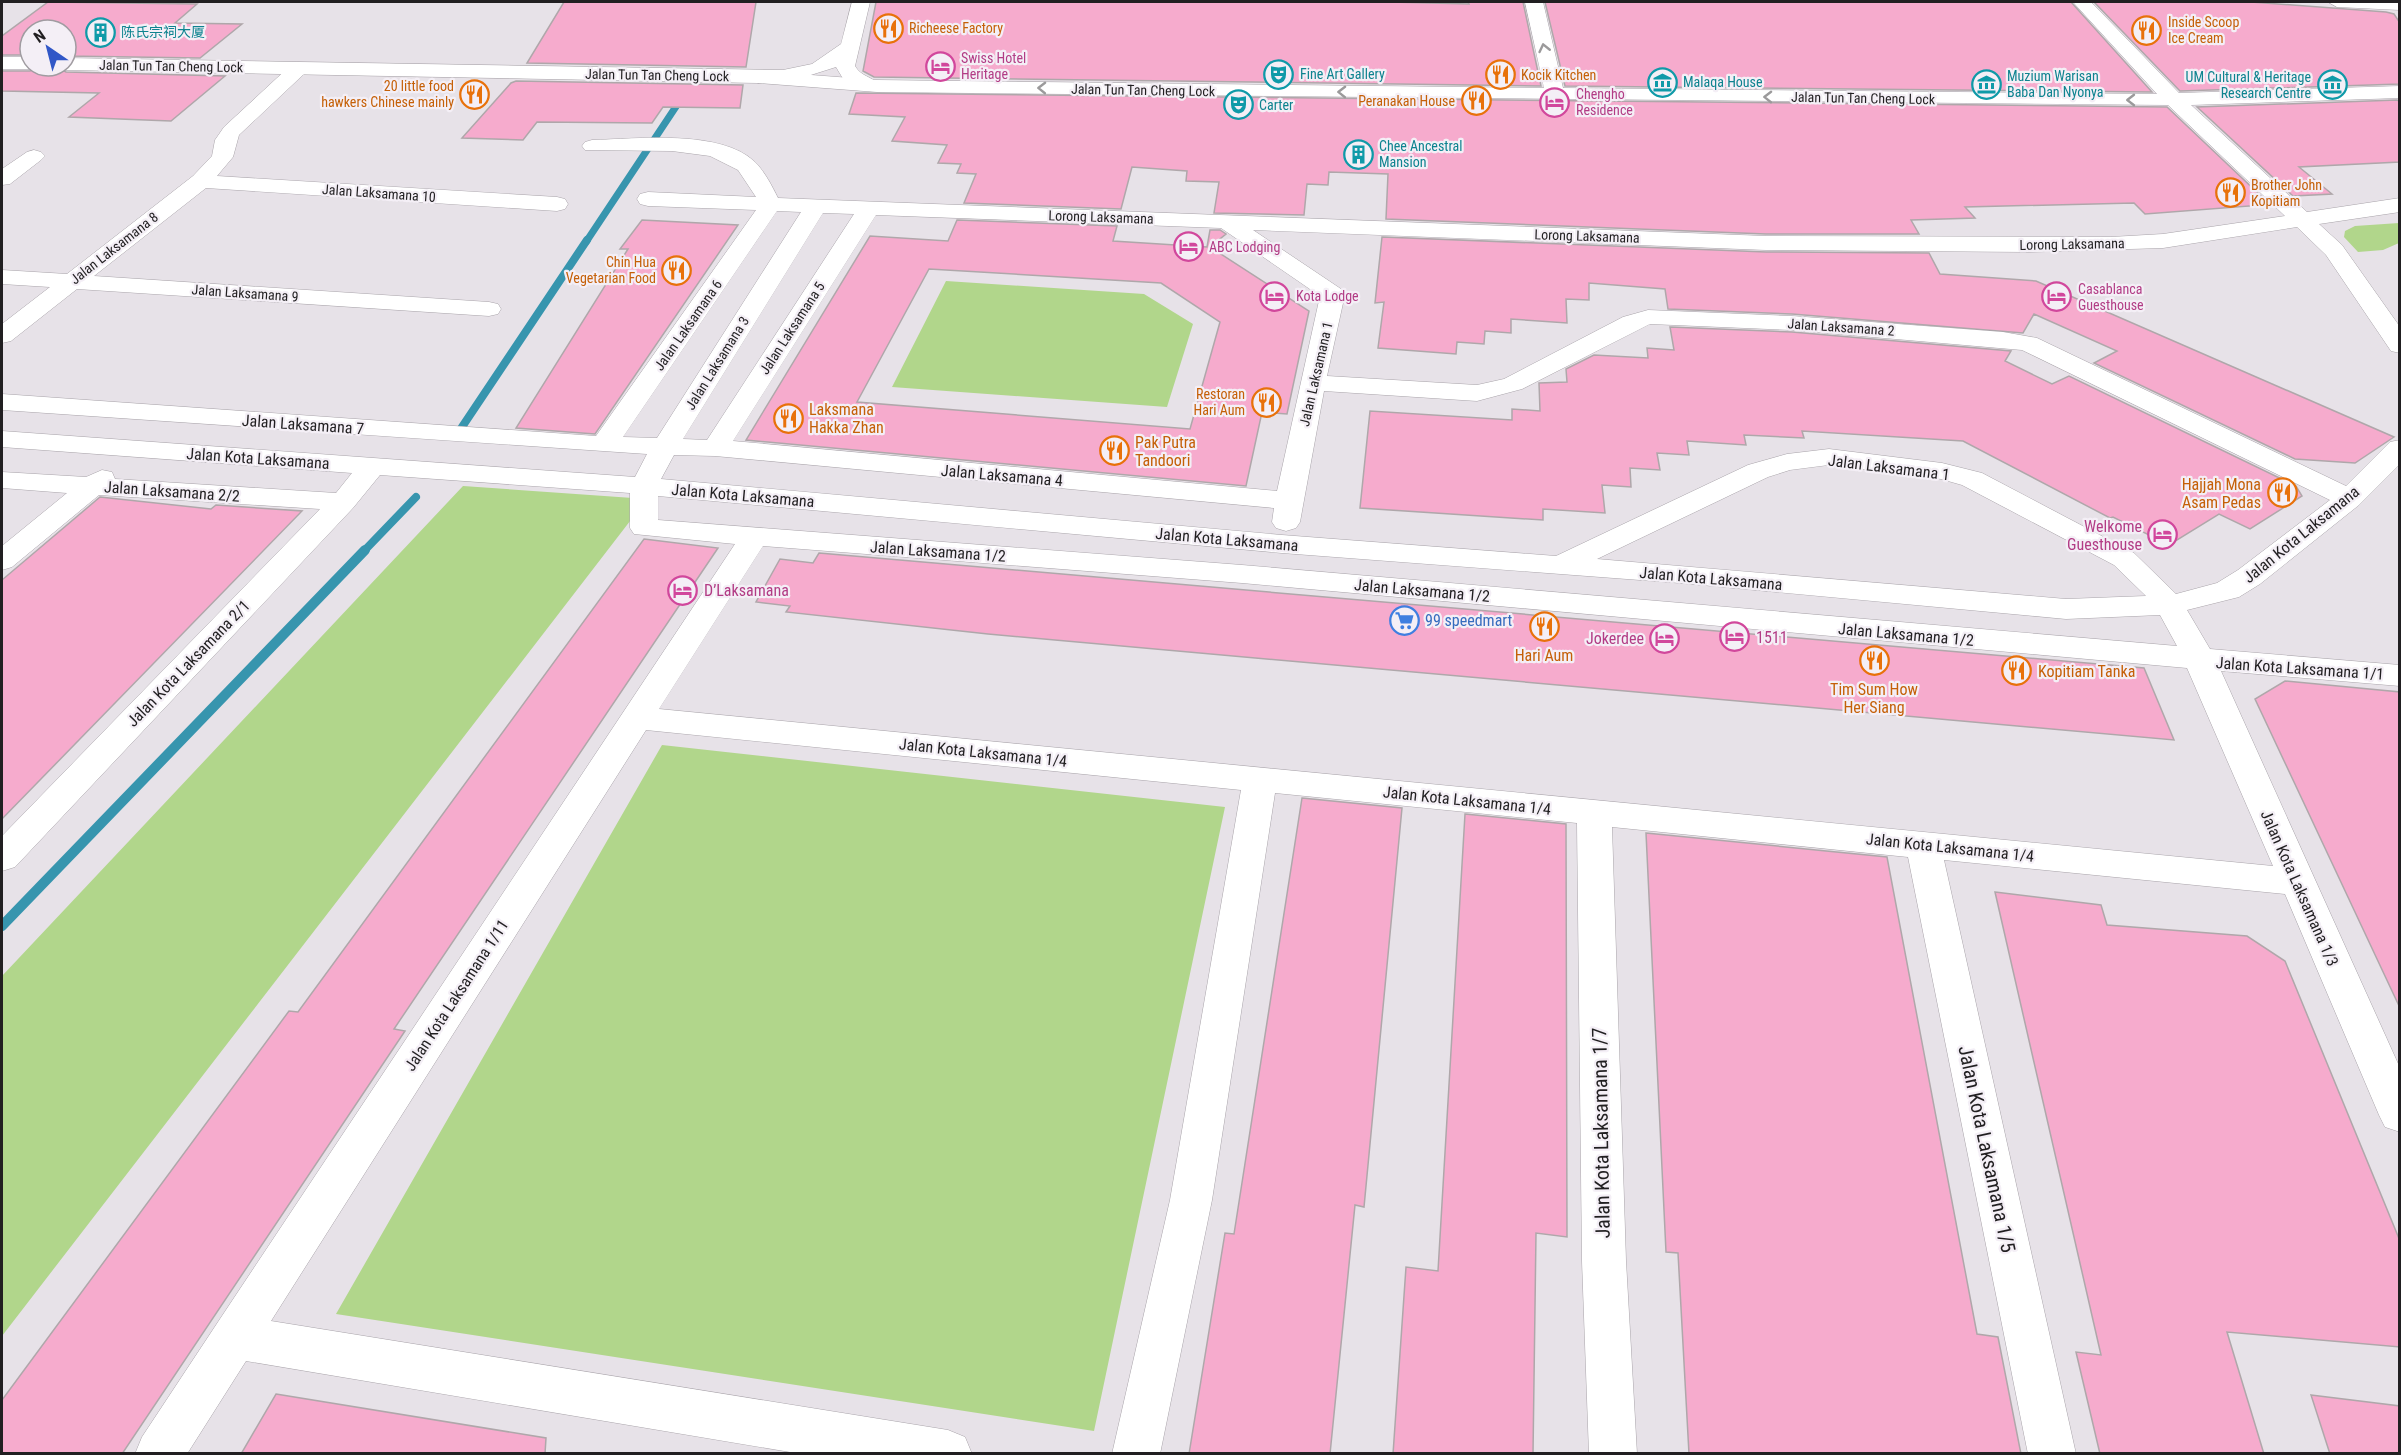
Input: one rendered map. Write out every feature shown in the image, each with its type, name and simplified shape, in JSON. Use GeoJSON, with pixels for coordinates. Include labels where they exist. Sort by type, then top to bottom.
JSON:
{"type":"FeatureCollection","features":[{"type":"Feature","properties":{"kind":"street"},"geometry":{"type":"LineString","coordinates":[[861,2],[846,58],[847,72],[852,78],[868,85]]}},
{"type":"Feature","properties":{"kind":"street"},"geometry":{"type":"LineString","coordinates":[[1534,2],[1555,94]]}},
{"type":"Feature","properties":{"kind":"street"},"geometry":{"type":"LineString","coordinates":[[2082,2],[2174,100],[2334,249],[2400,346]]}},
{"type":"Feature","properties":{"kind":"street"},"geometry":{"type":"LineString","coordinates":[[2337,2],[2399,3]]}},
{"type":"Feature","properties":{"kind":"street"},"geometry":{"type":"LineString","coordinates":[[758,77],[811,70],[835,60],[849,47]]}},
{"type":"Feature","properties":{"kind":"street"},"geometry":{"type":"LineString","coordinates":[[2,63],[18,63]]}},
{"type":"Feature","properties":{"kind":"street","name":"Jalan Tun Tan Cheng Lock"},"geometry":{"type":"LineString","coordinates":[[78,64],[758,77],[868,85],[1555,94],[2174,100],[2400,92]]}},
{"type":"Feature","properties":{"kind":"street","name":"Jalan Laksamana 8"},"geometry":{"type":"LineString","coordinates":[[2,336],[201,181],[222,157],[225,140],[231,131],[298,69]]}},
{"type":"Feature","properties":{"kind":"street"},"geometry":{"type":"LineString","coordinates":[[592,146],[660,146],[711,150],[731,156],[747,165],[771,204]]}},
{"type":"Feature","properties":{"kind":"street"},"geometry":{"type":"LineString","coordinates":[[2,155],[34,156],[2,179]]}},
{"type":"Feature","properties":{"kind":"street","name":"Jalan Laksamana 10"},"geometry":{"type":"LineString","coordinates":[[201,181],[558,204]]}},
{"type":"Feature","properties":{"kind":"street","name":"Lorong Laksamana"},"geometry":{"type":"LineString","coordinates":[[648,199],[1766,243],[2052,245],[2163,241],[2400,205]]}},
{"type":"Feature","properties":{"kind":"street","name":"Jalan Laksamana 6"},"geometry":{"type":"LineString","coordinates":[[604,445],[771,204]]}},
{"type":"Feature","properties":{"kind":"street","name":"Jalan Laksamana 3"},"geometry":{"type":"LineString","coordinates":[[644,528],[644,486],[664,448],[816,206]]}},
{"type":"Feature","properties":{"kind":"street","name":"Jalan Laksamana 5"},"geometry":{"type":"LineString","coordinates":[[715,448],[869,208]]}},
{"type":"Feature","properties":{"kind":"street","name":"Jalan Laksamana 1"},"geometry":{"type":"LineString","coordinates":[[1227,222],[1333,294],[1315,383],[1303,426],[1282,544]]}},
{"type":"Feature","properties":{"kind":"street","name":"Jalan Laksamana 9"},"geometry":{"type":"LineString","coordinates":[[2,277],[489,309]]}},
{"type":"Feature","properties":{"kind":"street","name":"Jalan Laksamana 2"},"geometry":{"type":"LineString","coordinates":[[1315,383],[1477,393],[1494,390],[1513,384],[1632,322],[1648,317],[1792,323],[2003,339],[2028,343],[2053,353],[2349,499]]}},
{"type":"Feature","properties":{"kind":"street","name":"Jalan Laksamana 7"},"geometry":{"type":"LineString","coordinates":[[2,402],[664,448]]}},
{"type":"Feature","properties":{"kind":"street","name":"Jalan Kota Laksamana"},"geometry":{"type":"LineString","coordinates":[[2,439],[644,486],[1282,544],[1556,567],[1680,574],[2066,609],[2171,605],[2228,590],[2249,578],[2349,499],[2400,448]]}},
{"type":"Feature","properties":{"kind":"street"},"geometry":{"type":"LineString","coordinates":[[2,561],[134,448]]}},
{"type":"Feature","properties":{"kind":"street","name":"Jalan Laksamana 4"},"geometry":{"type":"LineString","coordinates":[[664,448],[715,448],[1290,501]]}},
{"type":"Feature","properties":{"kind":"street","name":"Jalan Laksamana 1"},"geometry":{"type":"LineString","coordinates":[[1556,567],[1758,471],[1787,462],[1829,457],[1942,471],[1972,479],[2124,560],[2143,574],[2171,605],[2200,660]]}},
{"type":"Feature","properties":{"kind":"street","name":"Jalan Kota Laksamana 2/1"},"geometry":{"type":"LineString","coordinates":[[2,858],[343,502],[373,466]]}},
{"type":"Feature","properties":{"kind":"street","name":"Jalan Laksamana 2/2"},"geometry":{"type":"LineString","coordinates":[[2,480],[343,502]]}},
{"type":"Feature","properties":{"kind":"street","name":"Jalan Laksamana 1/2"},"geometry":{"type":"LineString","coordinates":[[644,528],[1242,574],[2200,660]]}},
{"type":"Feature","properties":{"kind":"street","name":"Jalan Kota Laksamana 1/11"},"geometry":{"type":"LineString","coordinates":[[159,1454],[754,537]]}},
{"type":"Feature","properties":{"kind":"street","name":"Jalan Kota Laksamana 1/1"},"geometry":{"type":"LineString","coordinates":[[2200,660],[2400,676]]}},
{"type":"Feature","properties":{"kind":"street","name":"Jalan Kota Laksamana 1/3"},"geometry":{"type":"LineString","coordinates":[[2200,660],[2400,1115]]}},
{"type":"Feature","properties":{"kind":"street","name":"Jalan Kota Laksamana 1/4"},"geometry":{"type":"LineString","coordinates":[[636,718],[2297,882]]}},
{"type":"Feature","properties":{"kind":"street"},"geometry":{"type":"LineString","coordinates":[[1136,1454],[1191,1200],[1260,780]]}},
{"type":"Feature","properties":{"kind":"street","name":"Jalan Kota Laksamana 1/7"},"geometry":{"type":"LineString","coordinates":[[1594,813],[1604,1261],[1612,1454]]}},
{"type":"Feature","properties":{"kind":"street","name":"Jalan Kota Laksamana 1/5"},"geometry":{"type":"LineString","coordinates":[[1923,845],[2052,1454]]}},
{"type":"Feature","properties":{"kind":"street"},"geometry":{"type":"LineString","coordinates":[[234,1337],[948,1454]]}},
{"type":"Feature","properties":{"kind":"green space"},"geometry":{"type":"Polygon","coordinates":[[[2399,223],[2399,243],[2383,250],[2358,252],[2344,237],[2345,231],[2355,226],[2399,223]]]}},
{"type":"Feature","properties":{"kind":"green space"},"geometry":{"type":"Polygon","coordinates":[[[946,281],[1144,294],[1193,324],[1167,407],[892,387],[946,281]]]}},
{"type":"Feature","properties":{"kind":"green space"},"geometry":{"type":"Polygon","coordinates":[[[463,486],[647,499],[2,1336],[2,976],[463,486]]]}},
{"type":"Feature","properties":{"kind":"green space"},"geometry":{"type":"Polygon","coordinates":[[[662,745],[1225,807],[1094,1431],[336,1314],[662,745]]]}},
{"type":"Feature","properties":{"kind":"building"},"geometry":{"type":"Polygon","coordinates":[[[48,2],[197,4],[175,23],[242,24],[200,58],[78,56],[78,18],[26,18],[48,2]]]}},
{"type":"Feature","properties":{"kind":"building"},"geometry":{"type":"Polygon","coordinates":[[[564,2],[756,2],[746,67],[527,63],[564,2]]]}},
{"type":"Feature","properties":{"kind":"building"},"geometry":{"type":"Polygon","coordinates":[[[876,2],[1469,4],[1468,2],[1523,2],[1541,86],[874,77],[863,71],[876,2]]]}},
{"type":"Feature","properties":{"kind":"building"},"geometry":{"type":"Polygon","coordinates":[[[1545,2],[2071,2],[2152,92],[1565,86],[1545,2]]]}},
{"type":"Feature","properties":{"kind":"building"},"geometry":{"type":"Polygon","coordinates":[[[2094,2],[2251,2],[2394,14],[2400,23],[2400,84],[2180,91],[2094,2]]]}},
{"type":"Feature","properties":{"kind":"building"},"geometry":{"type":"Polygon","coordinates":[[[18,24],[18,55],[2,55],[2,36],[18,24]]]}},
{"type":"Feature","properties":{"kind":"building"},"geometry":{"type":"Polygon","coordinates":[[[2,71],[18,71],[18,78],[78,78],[78,72],[225,76],[171,121],[69,117],[99,93],[2,91],[2,71]]]}},
{"type":"Feature","properties":{"kind":"building"},"geometry":{"type":"Polygon","coordinates":[[[516,81],[743,85],[740,108],[663,107],[652,123],[537,122],[523,140],[462,138],[511,83],[516,81]]]}},
{"type":"Feature","properties":{"kind":"building"},"geometry":{"type":"Polygon","coordinates":[[[856,93],[2167,107],[2262,197],[2255,198],[2263,205],[2145,214],[2134,203],[1965,207],[1975,218],[1911,220],[1919,234],[1766,234],[1386,219],[1388,174],[1329,172],[1328,185],[1307,184],[1304,215],[1214,213],[1219,182],[1186,181],[1187,171],[1132,167],[1121,209],[964,203],[976,174],[957,173],[961,164],[938,163],[947,145],[892,141],[905,117],[849,114],[856,93]]]}},
{"type":"Feature","properties":{"kind":"building"},"geometry":{"type":"Polygon","coordinates":[[[2397,100],[2400,102],[2400,162],[2299,167],[2332,194],[2293,196],[2197,107],[2397,100]]]}},
{"type":"Feature","properties":{"kind":"building"},"geometry":{"type":"Polygon","coordinates":[[[642,220],[738,225],[595,434],[516,428],[628,249],[620,249],[642,220]]]}},
{"type":"Feature","properties":{"kind":"building"},"geometry":{"type":"Polygon","coordinates":[[[957,220],[1117,226],[1113,241],[1207,247],[1210,230],[1220,230],[1226,234],[1210,247],[1309,311],[1287,414],[1262,412],[1246,486],[746,440],[870,236],[948,241],[957,220]],[[929,269],[857,402],[1190,429],[1220,322],[1161,283],[929,269]]]}},
{"type":"Feature","properties":{"kind":"building"},"geometry":{"type":"Polygon","coordinates":[[[1382,237],[1766,252],[1929,253],[1940,274],[2036,281],[2394,437],[2355,463],[2295,459],[2094,363],[2117,351],[2034,314],[2023,333],[1792,314],[1668,309],[1665,289],[1589,283],[1589,300],[1566,299],[1567,323],[1511,319],[1511,333],[1485,331],[1484,344],[1457,342],[1456,354],[1378,348],[1384,302],[1375,303],[1382,237]]]}},
{"type":"Feature","properties":{"kind":"building"},"geometry":{"type":"Polygon","coordinates":[[[1670,327],[1792,332],[2011,351],[2005,361],[2052,384],[2069,376],[2296,486],[2302,496],[2250,529],[2219,514],[2169,545],[2113,517],[2110,518],[1963,441],[1802,431],[1804,438],[1744,435],[1746,445],[1687,441],[1689,455],[1657,453],[1660,470],[1630,468],[1631,487],[1602,485],[1605,513],[1543,509],[1543,520],[1360,508],[1370,411],[1512,420],[1512,409],[1540,411],[1539,383],[1567,382],[1566,369],[1594,355],[1648,358],[1647,348],[1674,350],[1670,327]]]}},
{"type":"Feature","properties":{"kind":"building"},"geometry":{"type":"Polygon","coordinates":[[[100,497],[211,509],[216,505],[302,511],[2,819],[2,580],[100,497]]]}},
{"type":"Feature","properties":{"kind":"building"},"geometry":{"type":"Polygon","coordinates":[[[644,539],[718,548],[394,1029],[405,1031],[122,1454],[2,1454],[2,1400],[289,1011],[298,1012],[644,539]]]}},
{"type":"Feature","properties":{"kind":"building"},"geometry":{"type":"Polygon","coordinates":[[[819,553],[2144,668],[2174,740],[988,634],[786,612],[790,606],[756,602],[780,559],[813,563],[819,553]]]}},
{"type":"Feature","properties":{"kind":"building"},"geometry":{"type":"Polygon","coordinates":[[[2285,681],[2400,692],[2400,1008],[2255,699],[2285,681]]]}},
{"type":"Feature","properties":{"kind":"building"},"geometry":{"type":"Polygon","coordinates":[[[1302,798],[1402,808],[1364,1207],[1355,1205],[1330,1454],[1189,1454],[1225,1233],[1234,1234],[1302,798]]]}},
{"type":"Feature","properties":{"kind":"building"},"geometry":{"type":"Polygon","coordinates":[[[1465,814],[1566,824],[1567,1237],[1536,1233],[1533,1454],[1393,1454],[1406,1267],[1438,1271],[1465,814]]]}},
{"type":"Feature","properties":{"kind":"building"},"geometry":{"type":"Polygon","coordinates":[[[1646,833],[1887,857],[1977,1334],[1998,1337],[2021,1454],[1689,1454],[1678,1253],[1666,1252],[1646,833]]]}},
{"type":"Feature","properties":{"kind":"building"},"geometry":{"type":"Polygon","coordinates":[[[1995,892],[2101,905],[2107,925],[2247,936],[2285,961],[2400,1241],[2400,1347],[2227,1332],[2264,1454],[2100,1454],[2076,1352],[2101,1355],[1995,892]]]}},
{"type":"Feature","properties":{"kind":"building"},"geometry":{"type":"Polygon","coordinates":[[[276,1394],[546,1438],[545,1454],[241,1454],[276,1394]]]}},
{"type":"Feature","properties":{"kind":"building"},"geometry":{"type":"Polygon","coordinates":[[[2311,1395],[2400,1406],[2400,1454],[2330,1454],[2311,1395]]]}},
{"type":"Feature","properties":{"kind":"waterway"},"geometry":{"type":"LineString","coordinates":[[586,242],[683,96]]}},
{"type":"Feature","properties":{"kind":"waterway"},"geometry":{"type":"LineString","coordinates":[[458,433],[587,240]]}},
{"type":"Feature","properties":{"kind":"waterway"},"geometry":{"type":"LineString","coordinates":[[364,551],[416,497]]}},
{"type":"Feature","properties":{"kind":"waterway"},"geometry":{"type":"LineString","coordinates":[[2,926],[365,550]]}},
{"type":"Feature","properties":{"kind":"place","name":"Richeese Factory"},"geometry":{"type":"Point","coordinates":[888,28]}},
{"type":"Feature","properties":{"kind":"place","name":"Inside Scoop Ice Cream"},"geometry":{"type":"Point","coordinates":[2147,30]}},
{"type":"Feature","properties":{"kind":"place","name":"陈氏宗祠大厦"},"geometry":{"type":"Point","coordinates":[100,32]}},
{"type":"Feature","properties":{"kind":"place","name":"Swiss Hotel Heritage"},"geometry":{"type":"Point","coordinates":[940,66]}},
{"type":"Feature","properties":{"kind":"place","name":"Fine Art Gallery"},"geometry":{"type":"Point","coordinates":[1279,74]}},
{"type":"Feature","properties":{"kind":"place","name":"Kocik Kitchen"},"geometry":{"type":"Point","coordinates":[1500,75]}},
{"type":"Feature","properties":{"kind":"place","name":"Malaqa House"},"geometry":{"type":"Point","coordinates":[1662,82]}},
{"type":"Feature","properties":{"kind":"place","name":"Muzium Warisan Baba Dan Nyonya"},"geometry":{"type":"Point","coordinates":[1986,84]}},
{"type":"Feature","properties":{"kind":"place","name":"UM Cultural & Heritage Research Centre"},"geometry":{"type":"Point","coordinates":[2332,85]}},
{"type":"Feature","properties":{"kind":"place","name":"20 little food hawkers Chinese mainly"},"geometry":{"type":"Point","coordinates":[475,94]}},
{"type":"Feature","properties":{"kind":"place","name":"Peranakan House"},"geometry":{"type":"Point","coordinates":[1476,101]}},
{"type":"Feature","properties":{"kind":"place","name":"Chengho Residence"},"geometry":{"type":"Point","coordinates":[1555,102]}},
{"type":"Feature","properties":{"kind":"place","name":"Carter"},"geometry":{"type":"Point","coordinates":[1238,105]}},
{"type":"Feature","properties":{"kind":"place","name":"Chee Ancestral Mansion"},"geometry":{"type":"Point","coordinates":[1358,154]}},
{"type":"Feature","properties":{"kind":"place","name":"Brother John Kopitiam"},"geometry":{"type":"Point","coordinates":[2230,193]}},
{"type":"Feature","properties":{"kind":"place","name":"ABC Lodging"},"geometry":{"type":"Point","coordinates":[1188,247]}},
{"type":"Feature","properties":{"kind":"place","name":"Chin Hua Vegetarian Food"},"geometry":{"type":"Point","coordinates":[677,270]}},
{"type":"Feature","properties":{"kind":"place","name":"Kota Lodge"},"geometry":{"type":"Point","coordinates":[1275,296]}},
{"type":"Feature","properties":{"kind":"place","name":"Casablanca Guesthouse"},"geometry":{"type":"Point","coordinates":[2057,297]}},
{"type":"Feature","properties":{"kind":"place","name":"Restoran Hari Aum"},"geometry":{"type":"Point","coordinates":[1266,402]}},
{"type":"Feature","properties":{"kind":"place","name":"Laksmana Hakka Zhan"},"geometry":{"type":"Point","coordinates":[788,418]}},
{"type":"Feature","properties":{"kind":"place","name":"Pak Putra Tandoori"},"geometry":{"type":"Point","coordinates":[1114,451]}},
{"type":"Feature","properties":{"kind":"place","name":"Hajjah Mona Asam Pedas"},"geometry":{"type":"Point","coordinates":[2282,493]}},
{"type":"Feature","properties":{"kind":"place","name":"Welkome Guesthouse"},"geometry":{"type":"Point","coordinates":[2163,535]}},
{"type":"Feature","properties":{"kind":"place","name":"D’Laksamana"},"geometry":{"type":"Point","coordinates":[683,590]}},
{"type":"Feature","properties":{"kind":"place","name":"99 speedmart"},"geometry":{"type":"Point","coordinates":[1404,620]}},
{"type":"Feature","properties":{"kind":"place","name":"Hari Aum"},"geometry":{"type":"Point","coordinates":[1544,627]}},
{"type":"Feature","properties":{"kind":"place","name":"1511"},"geometry":{"type":"Point","coordinates":[1735,637]}},
{"type":"Feature","properties":{"kind":"place","name":"Jokerdee"},"geometry":{"type":"Point","coordinates":[1665,638]}},
{"type":"Feature","properties":{"kind":"place","name":"Tim Sum How Her Siang"},"geometry":{"type":"Point","coordinates":[1874,661]}},
{"type":"Feature","properties":{"kind":"place","name":"Kopitiam Tanka"},"geometry":{"type":"Point","coordinates":[2017,671]}}]}
